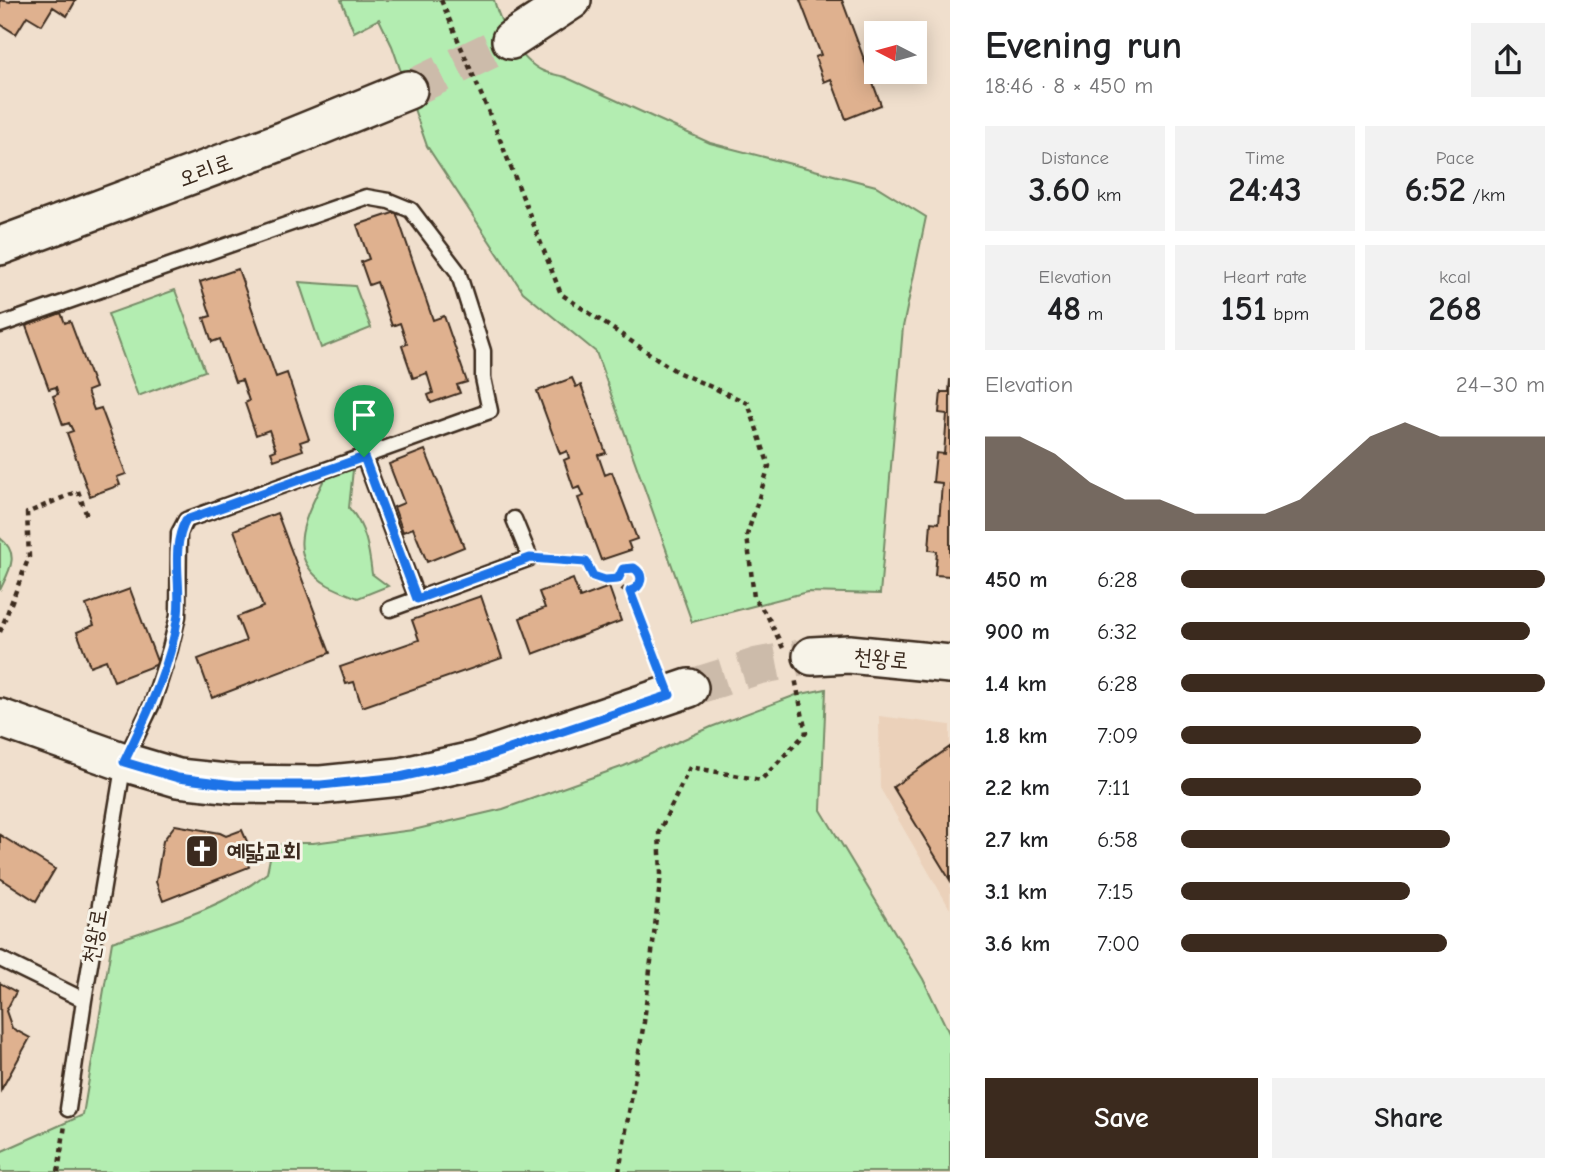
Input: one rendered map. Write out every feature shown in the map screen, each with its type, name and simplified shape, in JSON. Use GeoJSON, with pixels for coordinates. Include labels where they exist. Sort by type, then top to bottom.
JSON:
{"type":"FeatureCollection","features":[{"type":"Feature","properties":{"kind":"street"},"geometry":{"type":"LineString","coordinates":[[511,40],[572,0]]}},
{"type":"Feature","properties":{"kind":"street","name":"오리로"},"geometry":{"type":"LineString","coordinates":[[0,246],[285,140],[408,90]]}},
{"type":"Feature","properties":{"kind":"street","name":"천왕로"},"geometry":{"type":"LineString","coordinates":[[798,662],[849,654],[950,664]]}},
{"type":"Feature","properties":{"kind":"street"},"geometry":{"type":"LineString","coordinates":[[0,718],[178,778],[235,785],[321,785],[400,777],[477,760],[679,692]]}},
{"type":"Feature","properties":{"kind":"lane","name":"천왕로"},"geometry":{"type":"LineString","coordinates":[[0,325],[366,197],[389,201],[411,210],[458,272],[483,351],[483,378],[490,411],[186,520],[179,533],[178,616],[170,649],[153,702],[124,762],[83,1000],[68,1109]]}},
{"type":"Feature","properties":{"kind":"lane"},"geometry":{"type":"LineString","coordinates":[[364,457],[417,599]]}},
{"type":"Feature","properties":{"kind":"lane"},"geometry":{"type":"LineString","coordinates":[[390,609],[530,558],[514,519]]}},
{"type":"Feature","properties":{"kind":"lane"},"geometry":{"type":"LineString","coordinates":[[0,959],[83,1000]]}},
{"type":"Feature","properties":{"kind":"path"},"geometry":{"type":"LineString","coordinates":[[441,0],[561,294],[677,372],[748,403],[769,466],[747,535],[754,598],[798,662],[806,733],[761,780],[690,767],[659,832],[661,874],[644,1022],[619,1172]]}},
{"type":"Feature","properties":{"kind":"path"},"geometry":{"type":"LineString","coordinates":[[1,628],[29,557],[27,513],[78,491],[88,519]]}},
{"type":"Feature","properties":{"kind":"path"},"geometry":{"type":"LineString","coordinates":[[530,558],[586,562],[593,576],[605,580],[618,579]]}},
{"type":"Feature","properties":{"kind":"path"},"geometry":{"type":"LineString","coordinates":[[630,591],[638,587],[641,581],[637,570],[631,567],[623,569],[618,579],[620,586],[630,591],[679,692]]}},
{"type":"Feature","properties":{"kind":"path"},"geometry":{"type":"LineString","coordinates":[[58,1172],[68,1109]]}},
{"type":"Feature","properties":{"kind":"shaded area"},"geometry":{"type":"Polygon","coordinates":[[[879,716],[950,725],[950,909],[880,788],[879,716]]]}},
{"type":"Feature","properties":{"kind":"green space"},"geometry":{"type":"Polygon","coordinates":[[[341,0],[494,0],[512,41],[526,59],[543,71],[565,77],[710,143],[876,186],[926,217],[903,327],[880,594],[807,592],[692,622],[596,352],[523,292],[427,146],[392,46],[379,19],[354,32],[341,0]]]}},
{"type":"Feature","properties":{"kind":"green space"},"geometry":{"type":"Polygon","coordinates":[[[299,282],[355,286],[371,328],[321,348],[299,282]]]}},
{"type":"Feature","properties":{"kind":"green space"},"geometry":{"type":"Polygon","coordinates":[[[175,290],[205,371],[138,396],[108,314],[175,290]]]}},
{"type":"Feature","properties":{"kind":"green space"},"geometry":{"type":"Polygon","coordinates":[[[354,460],[349,508],[363,530],[372,574],[388,586],[358,598],[328,585],[313,573],[304,560],[301,545],[308,514],[329,469],[354,460]]]}},
{"type":"Feature","properties":{"kind":"green space"},"geometry":{"type":"Polygon","coordinates":[[[0,538],[12,556],[0,590],[0,538]]]}},
{"type":"Feature","properties":{"kind":"green space"},"geometry":{"type":"Polygon","coordinates":[[[826,689],[821,810],[923,979],[950,1035],[950,1172],[0,1172],[0,1152],[83,1115],[112,942],[193,914],[232,896],[267,873],[272,848],[285,843],[313,843],[413,830],[503,809],[624,766],[711,727],[796,695],[826,689]]]}},
{"type":"Feature","properties":{"kind":"building"},"geometry":{"type":"Polygon","coordinates":[[[0,0],[76,0],[67,16],[53,7],[42,25],[27,16],[16,34],[0,24],[0,0]]]}},
{"type":"Feature","properties":{"kind":"building"},"geometry":{"type":"Polygon","coordinates":[[[800,0],[842,0],[864,59],[864,84],[873,84],[881,105],[846,119],[831,79],[824,82],[815,57],[821,55],[800,0]]]}},
{"type":"Feature","properties":{"kind":"building"},"geometry":{"type":"Polygon","coordinates":[[[396,212],[433,320],[444,316],[467,382],[457,385],[460,393],[431,403],[428,395],[433,393],[427,373],[413,378],[402,346],[407,344],[400,323],[392,326],[377,282],[369,285],[361,262],[369,259],[357,225],[396,212]]]}},
{"type":"Feature","properties":{"kind":"building"},"geometry":{"type":"Polygon","coordinates":[[[238,269],[276,377],[287,373],[309,439],[300,442],[303,450],[274,460],[271,452],[276,450],[269,430],[256,435],[245,403],[249,401],[242,380],[235,382],[220,339],[212,342],[204,318],[211,316],[200,282],[238,269]]]}},
{"type":"Feature","properties":{"kind":"building"},"geometry":{"type":"Polygon","coordinates":[[[61,313],[65,323],[70,321],[95,388],[87,391],[94,410],[101,408],[126,474],[117,477],[120,485],[90,496],[67,433],[73,431],[69,423],[63,425],[53,396],[58,394],[56,387],[49,389],[26,326],[61,313]]]}},
{"type":"Feature","properties":{"kind":"building"},"geometry":{"type":"Polygon","coordinates":[[[572,378],[576,387],[581,385],[606,453],[598,455],[605,475],[612,472],[637,539],[628,542],[631,550],[601,560],[578,498],[584,496],[580,487],[574,489],[564,460],[569,458],[567,451],[560,454],[537,391],[572,378]]]}},
{"type":"Feature","properties":{"kind":"building"},"geometry":{"type":"Polygon","coordinates":[[[950,379],[950,576],[935,575],[937,551],[929,550],[931,522],[939,523],[942,483],[933,482],[936,453],[944,454],[947,414],[939,413],[941,392],[949,392],[950,379]]]}},
{"type":"Feature","properties":{"kind":"building"},"geometry":{"type":"Polygon","coordinates":[[[425,450],[464,547],[427,562],[413,528],[403,532],[394,507],[404,503],[389,464],[425,450]]]}},
{"type":"Feature","properties":{"kind":"building"},"geometry":{"type":"Polygon","coordinates":[[[277,513],[330,653],[212,698],[198,659],[246,641],[237,617],[263,607],[234,530],[277,513]]]}},
{"type":"Feature","properties":{"kind":"building"},"geometry":{"type":"Polygon","coordinates":[[[573,579],[580,598],[609,587],[621,621],[533,654],[520,618],[545,608],[539,592],[573,579]]]}},
{"type":"Feature","properties":{"kind":"building"},"geometry":{"type":"Polygon","coordinates":[[[130,589],[158,664],[114,681],[106,660],[90,666],[77,632],[94,625],[86,605],[130,589]]]}},
{"type":"Feature","properties":{"kind":"building"},"geometry":{"type":"Polygon","coordinates":[[[481,596],[502,658],[362,707],[354,682],[346,684],[340,667],[419,640],[412,620],[481,596]]]}},
{"type":"Feature","properties":{"kind":"building"},"geometry":{"type":"Polygon","coordinates":[[[950,747],[950,880],[893,787],[950,747]]]}},
{"type":"Feature","properties":{"kind":"building"},"geometry":{"type":"Polygon","coordinates":[[[175,825],[226,836],[242,830],[249,846],[244,848],[249,867],[163,901],[156,882],[163,841],[175,825]]]}},
{"type":"Feature","properties":{"kind":"building"},"geometry":{"type":"Polygon","coordinates":[[[0,835],[55,869],[36,901],[0,878],[0,835]]]}},
{"type":"Feature","properties":{"kind":"building"},"geometry":{"type":"Polygon","coordinates":[[[0,983],[16,992],[6,1011],[12,1028],[30,1038],[1,1090],[0,983]]]}},
{"type":"Feature","properties":{"kind":"tunnel"},"geometry":{"type":"LineString","coordinates":[[408,90],[511,40]]}},
{"type":"Feature","properties":{"kind":"tunnel"},"geometry":{"type":"LineString","coordinates":[[689,688],[758,666],[812,656]]}},
{"type":"Feature","properties":{"kind":"place","name":"예닮교회"},"geometry":{"type":"Point","coordinates":[202,851]}},
{"type":"Feature","properties":{"kind":"route"},"geometry":{"type":"LineString","coordinates":[[364,457],[417,599],[530,558],[586,562],[593,576],[605,580],[618,579],[623,569],[634,568],[640,573],[641,581],[638,587],[630,591],[670,695],[477,760],[400,777],[321,785],[235,785],[178,778],[124,762],[153,702],[170,649],[178,616],[179,533],[186,520],[364,457]]}}]}
